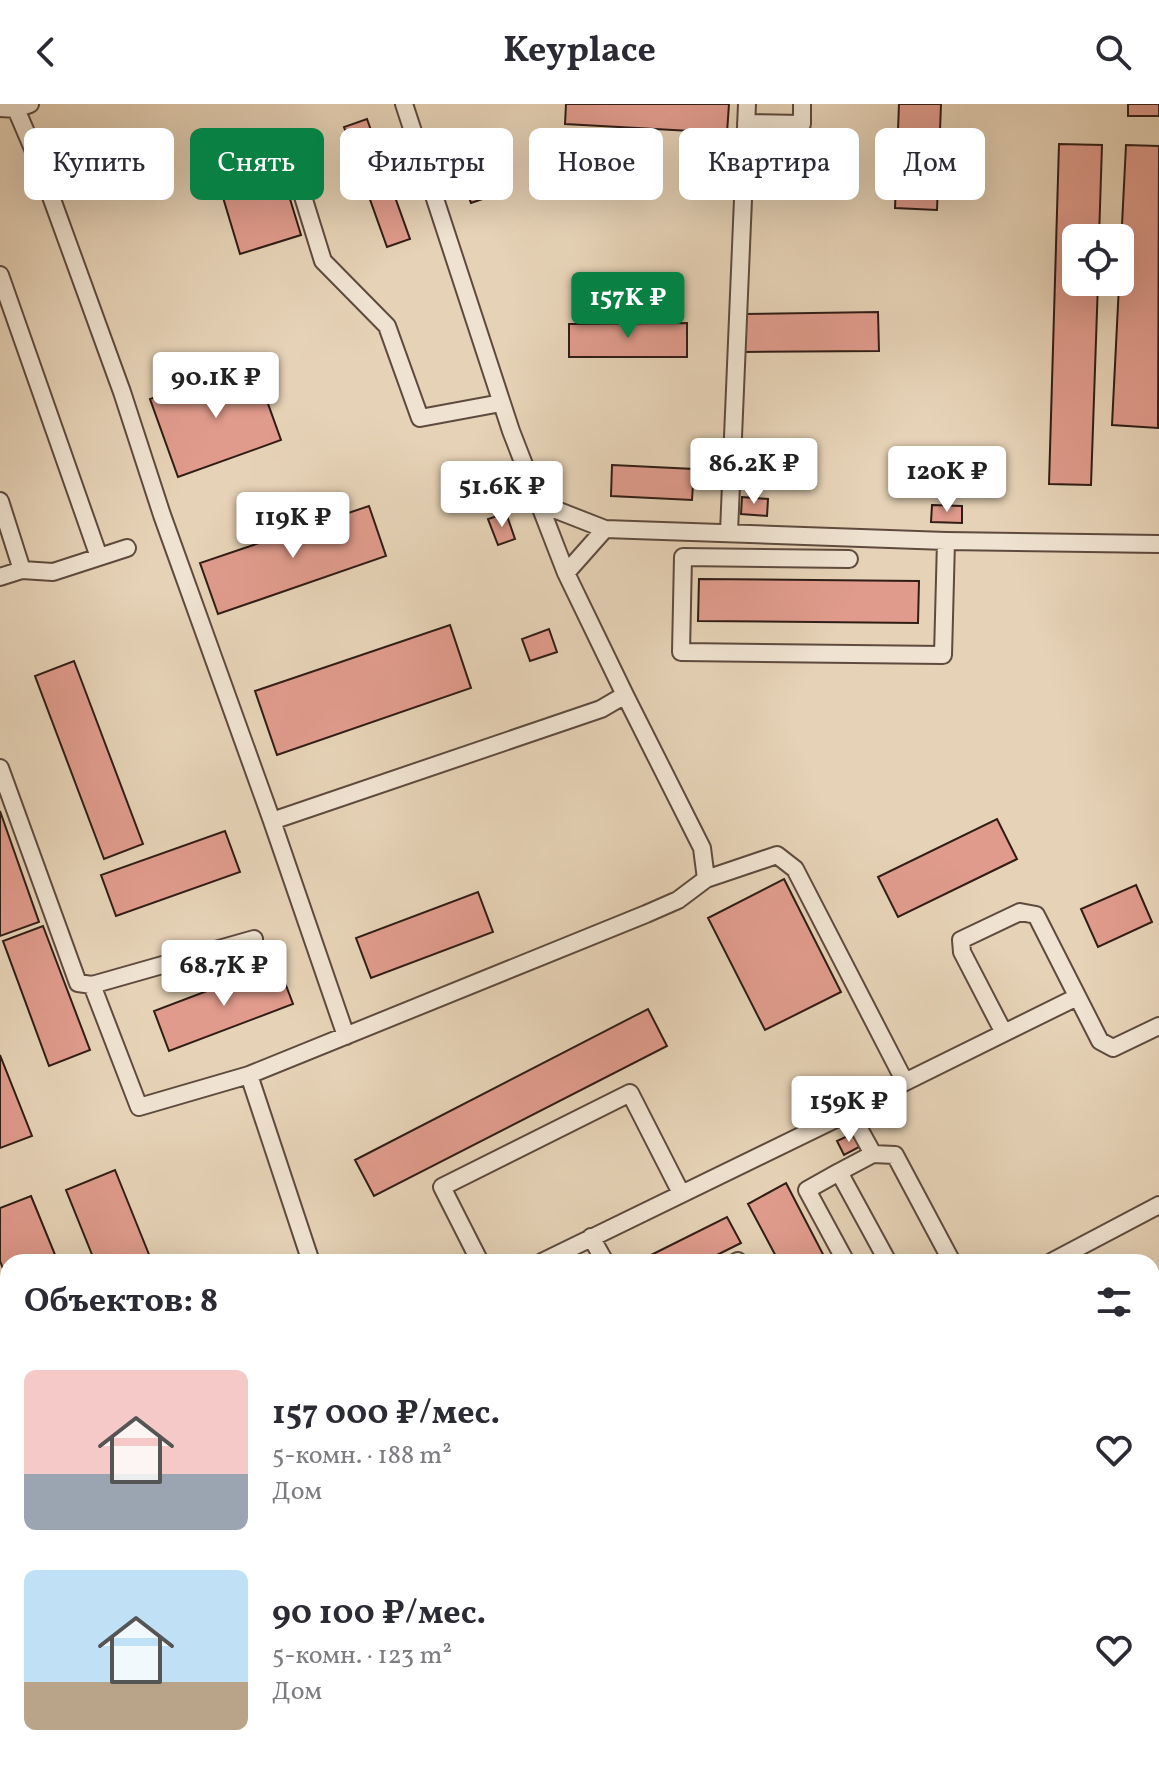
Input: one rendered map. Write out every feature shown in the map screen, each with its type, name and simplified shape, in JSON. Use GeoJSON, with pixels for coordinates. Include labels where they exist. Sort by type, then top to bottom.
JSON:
{"type":"FeatureCollection","features":[{"type":"Feature","properties":{"kind":"street"},"geometry":{"type":"LineString","coordinates":[[404,104],[501,403],[566,573],[702,848],[706,879]]}},
{"type":"Feature","properties":{"kind":"street"},"geometry":{"type":"LineString","coordinates":[[729,532],[747,104]]}},
{"type":"Feature","properties":{"kind":"street"},"geometry":{"type":"LineString","coordinates":[[746,123],[802,124],[802,104]]}},
{"type":"Feature","properties":{"kind":"street"},"geometry":{"type":"LineString","coordinates":[[15,107],[37,158],[122,392],[162,515],[346,1036]]}},
{"type":"Feature","properties":{"kind":"street"},"geometry":{"type":"LineString","coordinates":[[304,200],[323,261],[387,326],[420,418],[501,403]]}},
{"type":"Feature","properties":{"kind":"street"},"geometry":{"type":"LineString","coordinates":[[0,275],[99,557]]}},
{"type":"Feature","properties":{"kind":"street"},"geometry":{"type":"LineString","coordinates":[[0,501],[22,570]]}},
{"type":"Feature","properties":{"kind":"street"},"geometry":{"type":"LineString","coordinates":[[541,504],[605,529],[946,541],[1159,544]]}},
{"type":"Feature","properties":{"kind":"street"},"geometry":{"type":"LineString","coordinates":[[566,573],[605,529]]}},
{"type":"Feature","properties":{"kind":"street"},"geometry":{"type":"LineString","coordinates":[[849,559],[683,557],[681,652],[943,655],[946,541]]}},
{"type":"Feature","properties":{"kind":"street"},"geometry":{"type":"LineString","coordinates":[[0,577],[22,570],[53,572],[127,548]]}},
{"type":"Feature","properties":{"kind":"street"},"geometry":{"type":"LineString","coordinates":[[272,821],[601,709],[625,695]]}},
{"type":"Feature","properties":{"kind":"street"},"geometry":{"type":"LineString","coordinates":[[0,768],[78,983],[92,985],[254,939]]}},
{"type":"Feature","properties":{"kind":"street"},"geometry":{"type":"LineString","coordinates":[[92,985],[139,1107],[249,1075],[646,914],[678,900],[706,879],[777,855],[795,869],[905,1082]]}},
{"type":"Feature","properties":{"kind":"street"},"geometry":{"type":"LineString","coordinates":[[1004,1033],[962,952],[961,940],[1020,912],[1036,915],[1100,1041],[1113,1048],[1159,1026]]}},
{"type":"Feature","properties":{"kind":"street"},"geometry":{"type":"LineString","coordinates":[[559,1254],[1077,997]]}},
{"type":"Feature","properties":{"kind":"street"},"geometry":{"type":"LineString","coordinates":[[249,1075],[308,1254]]}},
{"type":"Feature","properties":{"kind":"street"},"geometry":{"type":"LineString","coordinates":[[476,1254],[442,1187],[630,1093],[681,1193]]}},
{"type":"Feature","properties":{"kind":"street"},"geometry":{"type":"LineString","coordinates":[[850,1112],[873,1154]]}},
{"type":"Feature","properties":{"kind":"street"},"geometry":{"type":"LineString","coordinates":[[842,1254],[807,1190],[873,1154],[895,1155],[948,1254]]}},
{"type":"Feature","properties":{"kind":"street"},"geometry":{"type":"LineString","coordinates":[[839,1172],[884,1254]]}},
{"type":"Feature","properties":{"kind":"street"},"geometry":{"type":"LineString","coordinates":[[1066,1254],[1159,1205]]}},
{"type":"Feature","properties":{"kind":"street"},"geometry":{"type":"LineString","coordinates":[[591,1237],[601,1254]]}},
{"type":"Feature","properties":{"kind":"building"},"geometry":{"type":"Polygon","coordinates":[[[566,104],[729,104],[727,128],[679,130],[565,124],[566,104]]]}},
{"type":"Feature","properties":{"kind":"building"},"geometry":{"type":"Polygon","coordinates":[[[899,104],[941,104],[940,128],[898,128],[899,104]]]}},
{"type":"Feature","properties":{"kind":"building"},"geometry":{"type":"Polygon","coordinates":[[[1128,104],[1159,104],[1159,116],[1128,116],[1128,104]]]}},
{"type":"Feature","properties":{"kind":"building"},"geometry":{"type":"Polygon","coordinates":[[[367,119],[370,128],[344,128],[367,119]]]}},
{"type":"Feature","properties":{"kind":"building"},"geometry":{"type":"Polygon","coordinates":[[[1059,144],[1102,145],[1099,224],[1062,224],[1062,296],[1098,296],[1091,485],[1049,484],[1059,144]]]}},
{"type":"Feature","properties":{"kind":"building"},"geometry":{"type":"Polygon","coordinates":[[[1126,145],[1159,146],[1158,428],[1112,425],[1118,296],[1134,296],[1134,224],[1122,224],[1126,145]]]}},
{"type":"Feature","properties":{"kind":"building"},"geometry":{"type":"Polygon","coordinates":[[[224,200],[290,200],[301,235],[240,254],[224,200]]]}},
{"type":"Feature","properties":{"kind":"building"},"geometry":{"type":"Polygon","coordinates":[[[370,200],[396,200],[410,239],[387,247],[370,200]]]}},
{"type":"Feature","properties":{"kind":"building"},"geometry":{"type":"Polygon","coordinates":[[[895,200],[937,200],[937,210],[895,208],[895,200]]]}},
{"type":"Feature","properties":{"kind":"building"},"geometry":{"type":"Polygon","coordinates":[[[878,312],[879,351],[744,352],[744,314],[878,312]]]}},
{"type":"Feature","properties":{"kind":"building"},"geometry":{"type":"Polygon","coordinates":[[[687,323],[687,357],[569,357],[569,324],[687,323]]]}},
{"type":"Feature","properties":{"kind":"building"},"geometry":{"type":"Polygon","coordinates":[[[253,362],[281,440],[178,477],[150,399],[253,362]]]}},
{"type":"Feature","properties":{"kind":"building"},"geometry":{"type":"Polygon","coordinates":[[[612,465],[694,469],[692,500],[611,496],[612,465]]]}},
{"type":"Feature","properties":{"kind":"building"},"geometry":{"type":"Polygon","coordinates":[[[742,497],[768,499],[767,516],[741,514],[742,497]]]}},
{"type":"Feature","properties":{"kind":"building"},"geometry":{"type":"Polygon","coordinates":[[[932,505],[962,506],[962,523],[931,522],[932,505]]]}},
{"type":"Feature","properties":{"kind":"building"},"geometry":{"type":"Polygon","coordinates":[[[369,506],[386,556],[218,614],[200,563],[369,506]]]}},
{"type":"Feature","properties":{"kind":"building"},"geometry":{"type":"Polygon","coordinates":[[[506,513],[515,539],[498,545],[488,519],[506,513]]]}},
{"type":"Feature","properties":{"kind":"building"},"geometry":{"type":"Polygon","coordinates":[[[699,579],[919,581],[918,623],[698,621],[699,579]]]}},
{"type":"Feature","properties":{"kind":"building"},"geometry":{"type":"Polygon","coordinates":[[[450,625],[471,688],[277,755],[255,691],[450,625]]]}},
{"type":"Feature","properties":{"kind":"building"},"geometry":{"type":"Polygon","coordinates":[[[549,629],[557,652],[530,661],[522,639],[549,629]]]}},
{"type":"Feature","properties":{"kind":"building"},"geometry":{"type":"Polygon","coordinates":[[[74,661],[143,844],[104,859],[35,676],[74,661]]]}},
{"type":"Feature","properties":{"kind":"building"},"geometry":{"type":"Polygon","coordinates":[[[0,811],[39,922],[0,936],[0,811]]]}},
{"type":"Feature","properties":{"kind":"building"},"geometry":{"type":"Polygon","coordinates":[[[997,819],[1017,859],[898,917],[878,877],[997,819]]]}},
{"type":"Feature","properties":{"kind":"building"},"geometry":{"type":"Polygon","coordinates":[[[225,831],[240,872],[116,916],[101,875],[225,831]]]}},
{"type":"Feature","properties":{"kind":"building"},"geometry":{"type":"Polygon","coordinates":[[[784,879],[841,992],[765,1030],[708,918],[784,879]]]}},
{"type":"Feature","properties":{"kind":"building"},"geometry":{"type":"Polygon","coordinates":[[[1136,885],[1152,922],[1098,947],[1081,909],[1136,885]]]}},
{"type":"Feature","properties":{"kind":"building"},"geometry":{"type":"Polygon","coordinates":[[[478,892],[493,932],[371,978],[356,938],[478,892]]]}},
{"type":"Feature","properties":{"kind":"building"},"geometry":{"type":"Polygon","coordinates":[[[43,926],[90,1050],[49,1066],[3,941],[43,926]]]}},
{"type":"Feature","properties":{"kind":"building"},"geometry":{"type":"Polygon","coordinates":[[[278,964],[293,1004],[169,1051],[154,1011],[278,964]]]}},
{"type":"Feature","properties":{"kind":"building"},"geometry":{"type":"Polygon","coordinates":[[[648,1009],[667,1046],[374,1196],[355,1160],[648,1009]]]}},
{"type":"Feature","properties":{"kind":"building"},"geometry":{"type":"Polygon","coordinates":[[[0,1055],[32,1136],[0,1148],[0,1055]]]}},
{"type":"Feature","properties":{"kind":"building"},"geometry":{"type":"Polygon","coordinates":[[[854,1133],[861,1146],[844,1155],[837,1141],[854,1133]]]}},
{"type":"Feature","properties":{"kind":"building"},"geometry":{"type":"Polygon","coordinates":[[[115,1170],[149,1254],[92,1254],[66,1190],[115,1170]]]}},
{"type":"Feature","properties":{"kind":"building"},"geometry":{"type":"Polygon","coordinates":[[[786,1183],[823,1254],[775,1254],[748,1204],[786,1183]]]}},
{"type":"Feature","properties":{"kind":"building"},"geometry":{"type":"Polygon","coordinates":[[[31,1196],[55,1254],[0,1254],[0,1208],[31,1196]]]}},
{"type":"Feature","properties":{"kind":"building"},"geometry":{"type":"Polygon","coordinates":[[[727,1217],[741,1243],[719,1254],[653,1254],[727,1217]]]}}]}
